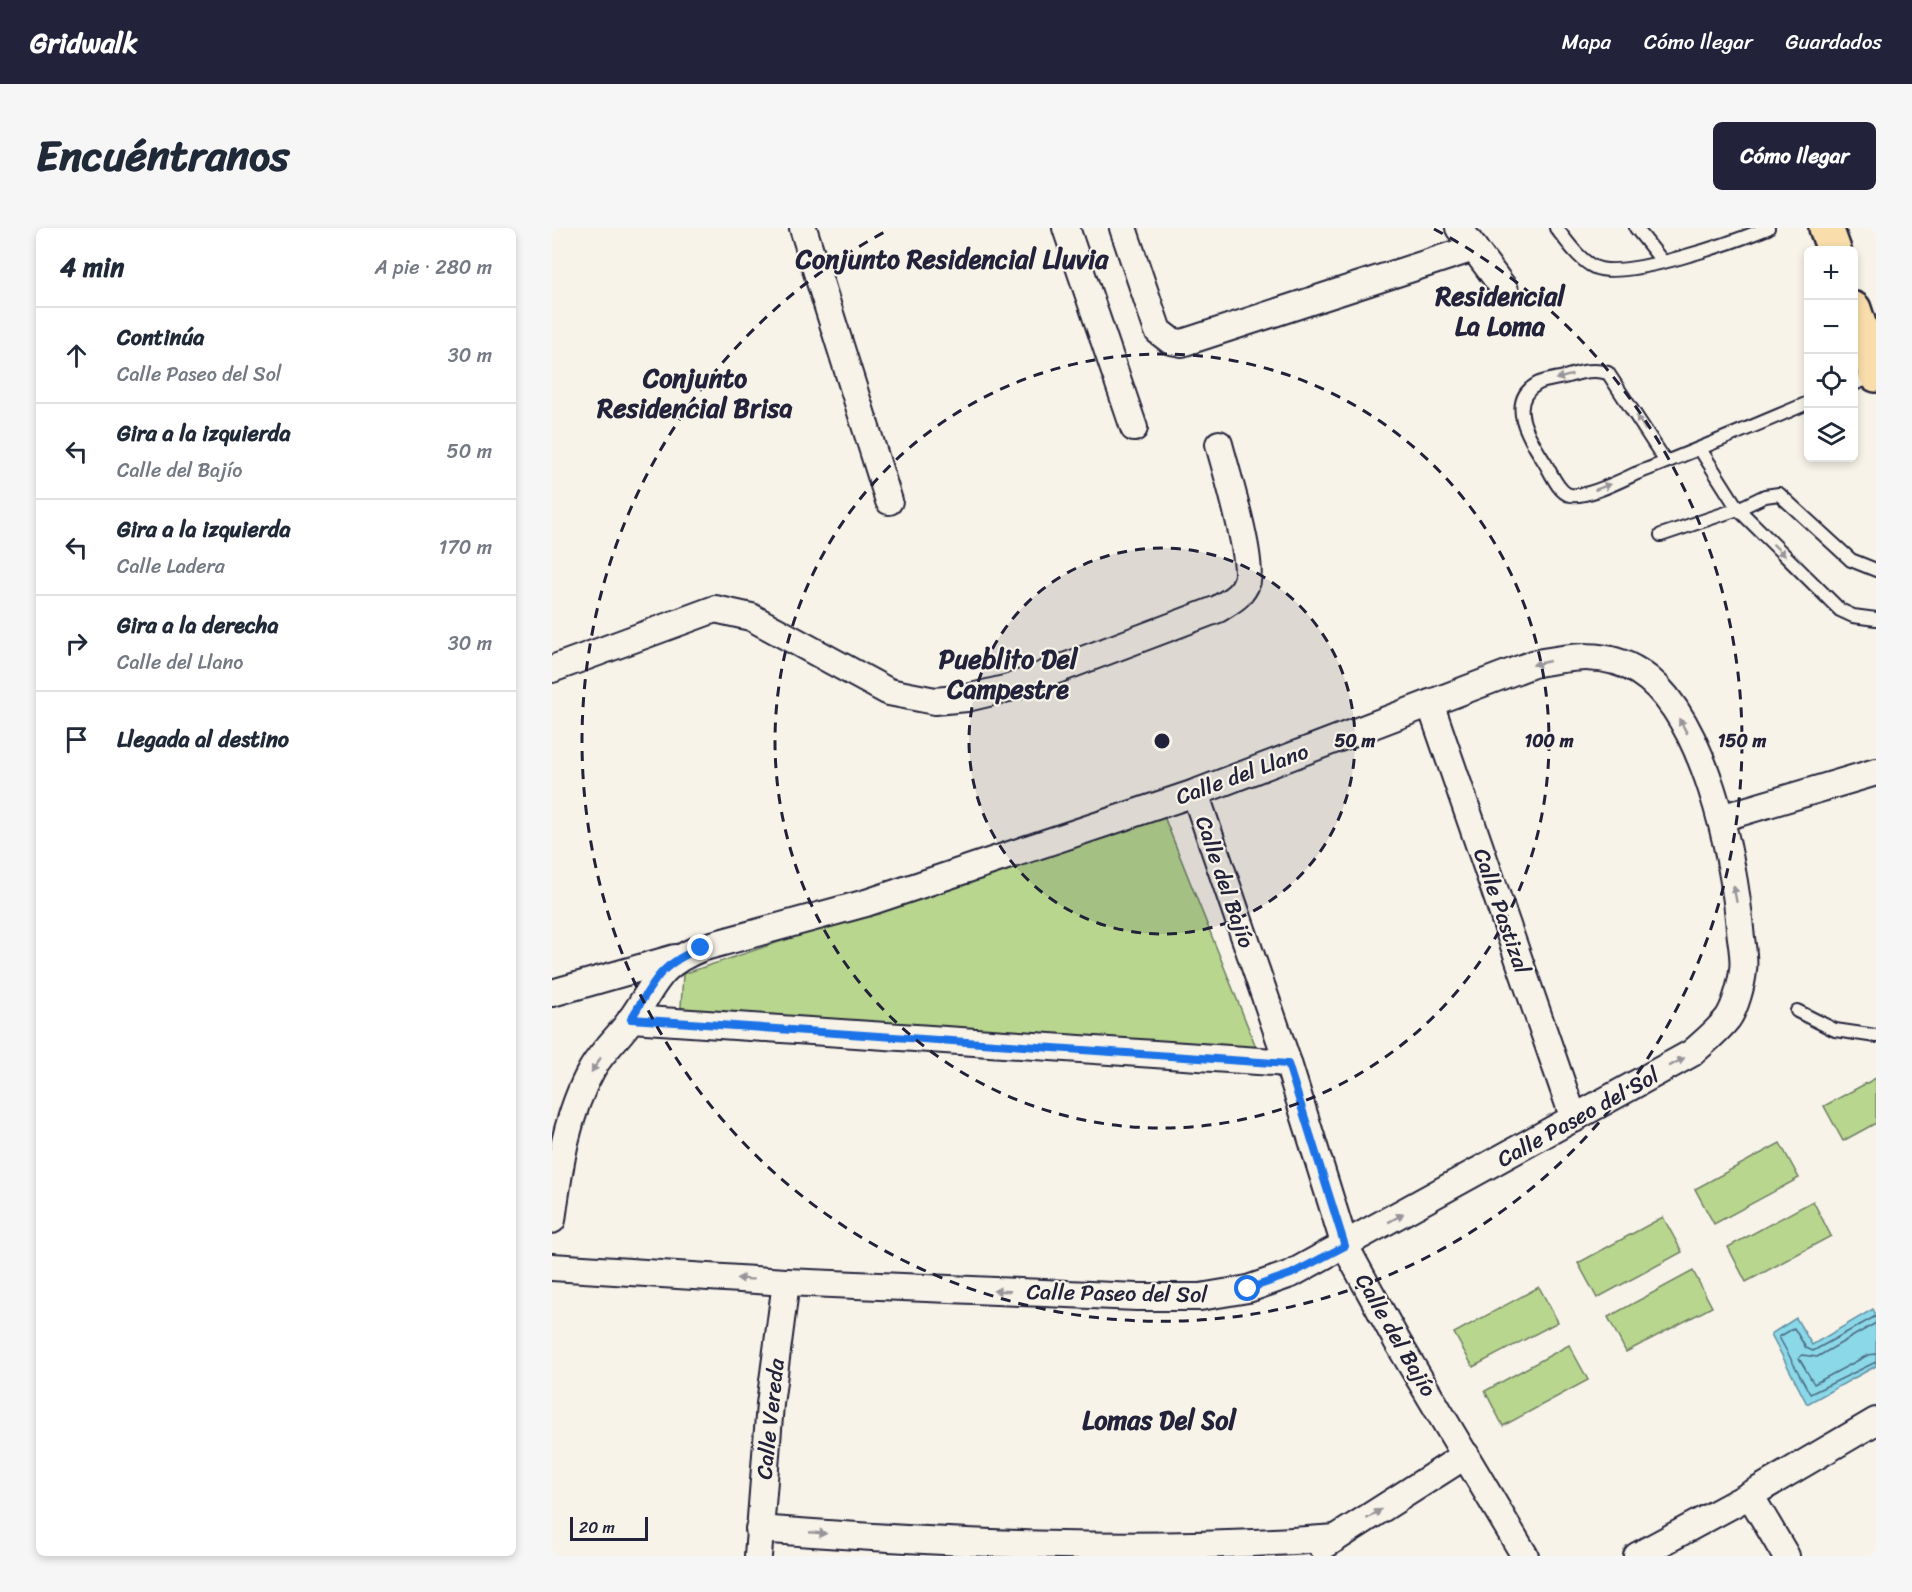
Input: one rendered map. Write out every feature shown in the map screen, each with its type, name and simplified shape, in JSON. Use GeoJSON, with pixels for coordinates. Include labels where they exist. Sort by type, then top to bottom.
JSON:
{"type":"FeatureCollection","features":[{"type":"Feature","properties":{"kind":"main road"},"geometry":{"type":"LineString","coordinates":[[1826,228],[1833,246]]}},
{"type":"Feature","properties":{"kind":"main road"},"geometry":{"type":"LineString","coordinates":[[1858,321],[1876,375]]}},
{"type":"Feature","properties":{"kind":"street"},"geometry":{"type":"LineString","coordinates":[[803,228],[889,501]]}},
{"type":"Feature","properties":{"kind":"street"},"geometry":{"type":"LineString","coordinates":[[1066,228],[1134,428]]}},
{"type":"Feature","properties":{"kind":"street"},"geometry":{"type":"LineString","coordinates":[[1123,228],[1158,330],[1171,341],[1182,343],[1467,238],[1505,290]]}},
{"type":"Feature","properties":{"kind":"street"},"geometry":{"type":"LineString","coordinates":[[552,669],[715,609],[751,617],[890,692],[935,700],[967,698],[1009,688],[1218,609],[1240,595],[1247,579],[1245,550],[1220,444]]}},
{"type":"Feature","properties":{"kind":"street","name":"Calle del Llano"},"geometry":{"type":"LineString","coordinates":[[552,993],[678,957],[701,948],[866,903],[1195,793],[1533,664],[1572,656],[1599,656],[1640,672],[1670,702],[1704,762],[1721,818]]}},
{"type":"Feature","properties":{"kind":"street","name":"Calle Pastizal"},"geometry":{"type":"LineString","coordinates":[[1431,703],[1574,1119]]}},
{"type":"Feature","properties":{"kind":"street"},"geometry":{"type":"LineString","coordinates":[[1721,818],[1876,772]]}},
{"type":"Feature","properties":{"kind":"street","name":"Calle del Bajío"},"geometry":{"type":"LineString","coordinates":[[1195,793],[1288,1064],[1345,1246],[1397,1341],[1525,1556]]}},
{"type":"Feature","properties":{"kind":"street","name":"Calle Paseo del Sol"},"geometry":{"type":"LineString","coordinates":[[552,1267],[786,1282],[1137,1297],[1200,1297],[1248,1289],[1291,1274],[1692,1053],[1729,1017],[1744,970],[1738,910],[1721,818]]}},
{"type":"Feature","properties":{"kind":"street","name":"Calle del Llano"},"geometry":{"type":"LineString","coordinates":[[552,1220],[562,1153],[576,1105],[592,1069],[631,1019],[666,966],[678,957]]}},
{"type":"Feature","properties":{"kind":"street"},"geometry":{"type":"LineString","coordinates":[[631,1019],[1288,1064]]}},
{"type":"Feature","properties":{"kind":"street","name":"Calle Vereda"},"geometry":{"type":"LineString","coordinates":[[758,1556],[770,1404],[786,1282]]}},
{"type":"Feature","properties":{"kind":"street"},"geometry":{"type":"LineString","coordinates":[[1637,1556],[1750,1495],[1876,1421]]}},
{"type":"Feature","properties":{"kind":"street"},"geometry":{"type":"LineString","coordinates":[[1306,1556],[1466,1455]]}},
{"type":"Feature","properties":{"kind":"street"},"geometry":{"type":"LineString","coordinates":[[1750,1495],[1786,1556]]}},
{"type":"Feature","properties":{"kind":"street"},"geometry":{"type":"LineString","coordinates":[[759,1528],[916,1541],[1132,1546],[1279,1543],[1336,1538]]}},
{"type":"Feature","properties":{"kind":"lane"},"geometry":{"type":"LineString","coordinates":[[1556,228],[1584,261],[1596,268],[1607,270],[1663,262],[1735,241],[1768,228]]}},
{"type":"Feature","properties":{"kind":"lane"},"geometry":{"type":"LineString","coordinates":[[1636,228],[1663,262]]}},
{"type":"Feature","properties":{"kind":"lane"},"geometry":{"type":"LineString","coordinates":[[1666,462],[1608,373],[1596,369],[1537,384],[1527,394],[1520,409],[1523,426],[1528,435],[1563,492],[1571,495],[1600,488],[1701,449],[1804,405]]}},
{"type":"Feature","properties":{"kind":"lane"},"geometry":{"type":"LineString","coordinates":[[1858,382],[1876,375]]}},
{"type":"Feature","properties":{"kind":"lane"},"geometry":{"type":"LineString","coordinates":[[1701,449],[1738,509],[1840,610],[1853,616],[1876,619]]}},
{"type":"Feature","properties":{"kind":"lane"},"geometry":{"type":"LineString","coordinates":[[1661,535],[1738,509],[1765,496],[1779,494],[1851,560],[1876,570]]}},
{"type":"Feature","properties":{"kind":"lane"},"geometry":{"type":"LineString","coordinates":[[1797,1011],[1835,1030],[1876,1036]]}},
{"type":"Feature","properties":{"kind":"green space"},"geometry":{"type":"Polygon","coordinates":[[[1163,814],[1258,1052],[692,1013],[681,1007],[683,974],[1163,814]]]}},
{"type":"Feature","properties":{"kind":"green space"},"geometry":{"type":"Polygon","coordinates":[[[1876,1078],[1876,1123],[1843,1141],[1824,1106],[1876,1078]]]}},
{"type":"Feature","properties":{"kind":"green space"},"geometry":{"type":"Polygon","coordinates":[[[1780,1143],[1799,1178],[1714,1224],[1695,1189],[1780,1143]]]}},
{"type":"Feature","properties":{"kind":"green space"},"geometry":{"type":"Polygon","coordinates":[[[1813,1201],[1831,1236],[1746,1282],[1728,1247],[1813,1201]]]}},
{"type":"Feature","properties":{"kind":"green space"},"geometry":{"type":"Polygon","coordinates":[[[1663,1217],[1682,1252],[1597,1298],[1578,1263],[1663,1217]]]}},
{"type":"Feature","properties":{"kind":"green space"},"geometry":{"type":"Polygon","coordinates":[[[1693,1271],[1712,1307],[1626,1352],[1608,1317],[1693,1271]]]}},
{"type":"Feature","properties":{"kind":"green space"},"geometry":{"type":"Polygon","coordinates":[[[1539,1287],[1558,1322],[1473,1367],[1454,1333],[1539,1287]]]}},
{"type":"Feature","properties":{"kind":"green space"},"geometry":{"type":"Polygon","coordinates":[[[1569,1345],[1588,1380],[1503,1426],[1485,1391],[1569,1345]]]}},
{"type":"Feature","properties":{"kind":"water"},"geometry":{"type":"Polygon","coordinates":[[[1873,1309],[1876,1315],[1876,1366],[1807,1404],[1771,1334],[1796,1318],[1812,1345],[1873,1309]]]}},
{"type":"Feature","properties":{"kind":"district","name":"Conjunto Residencial Lluvia"},"geometry":{"type":"Point","coordinates":[952,259]}},
{"type":"Feature","properties":{"kind":"district","name":"Residencial La Loma"},"geometry":{"type":"Point","coordinates":[1500,310]}},
{"type":"Feature","properties":{"kind":"district","name":"Conjunto Residencial Brisa"},"geometry":{"type":"Point","coordinates":[695,392]}},
{"type":"Feature","properties":{"kind":"district","name":"Pueblito Del Campestre"},"geometry":{"type":"Point","coordinates":[1008,674]}},
{"type":"Feature","properties":{"kind":"district","name":"Lomas Del Sol"},"geometry":{"type":"Point","coordinates":[1159,1420]}},
{"type":"Feature","properties":{"kind":"route"},"geometry":{"type":"LineString","coordinates":[[701,948],[678,957],[666,966],[631,1019],[1288,1064],[1345,1246],[1291,1274],[1248,1289]]}}]}
